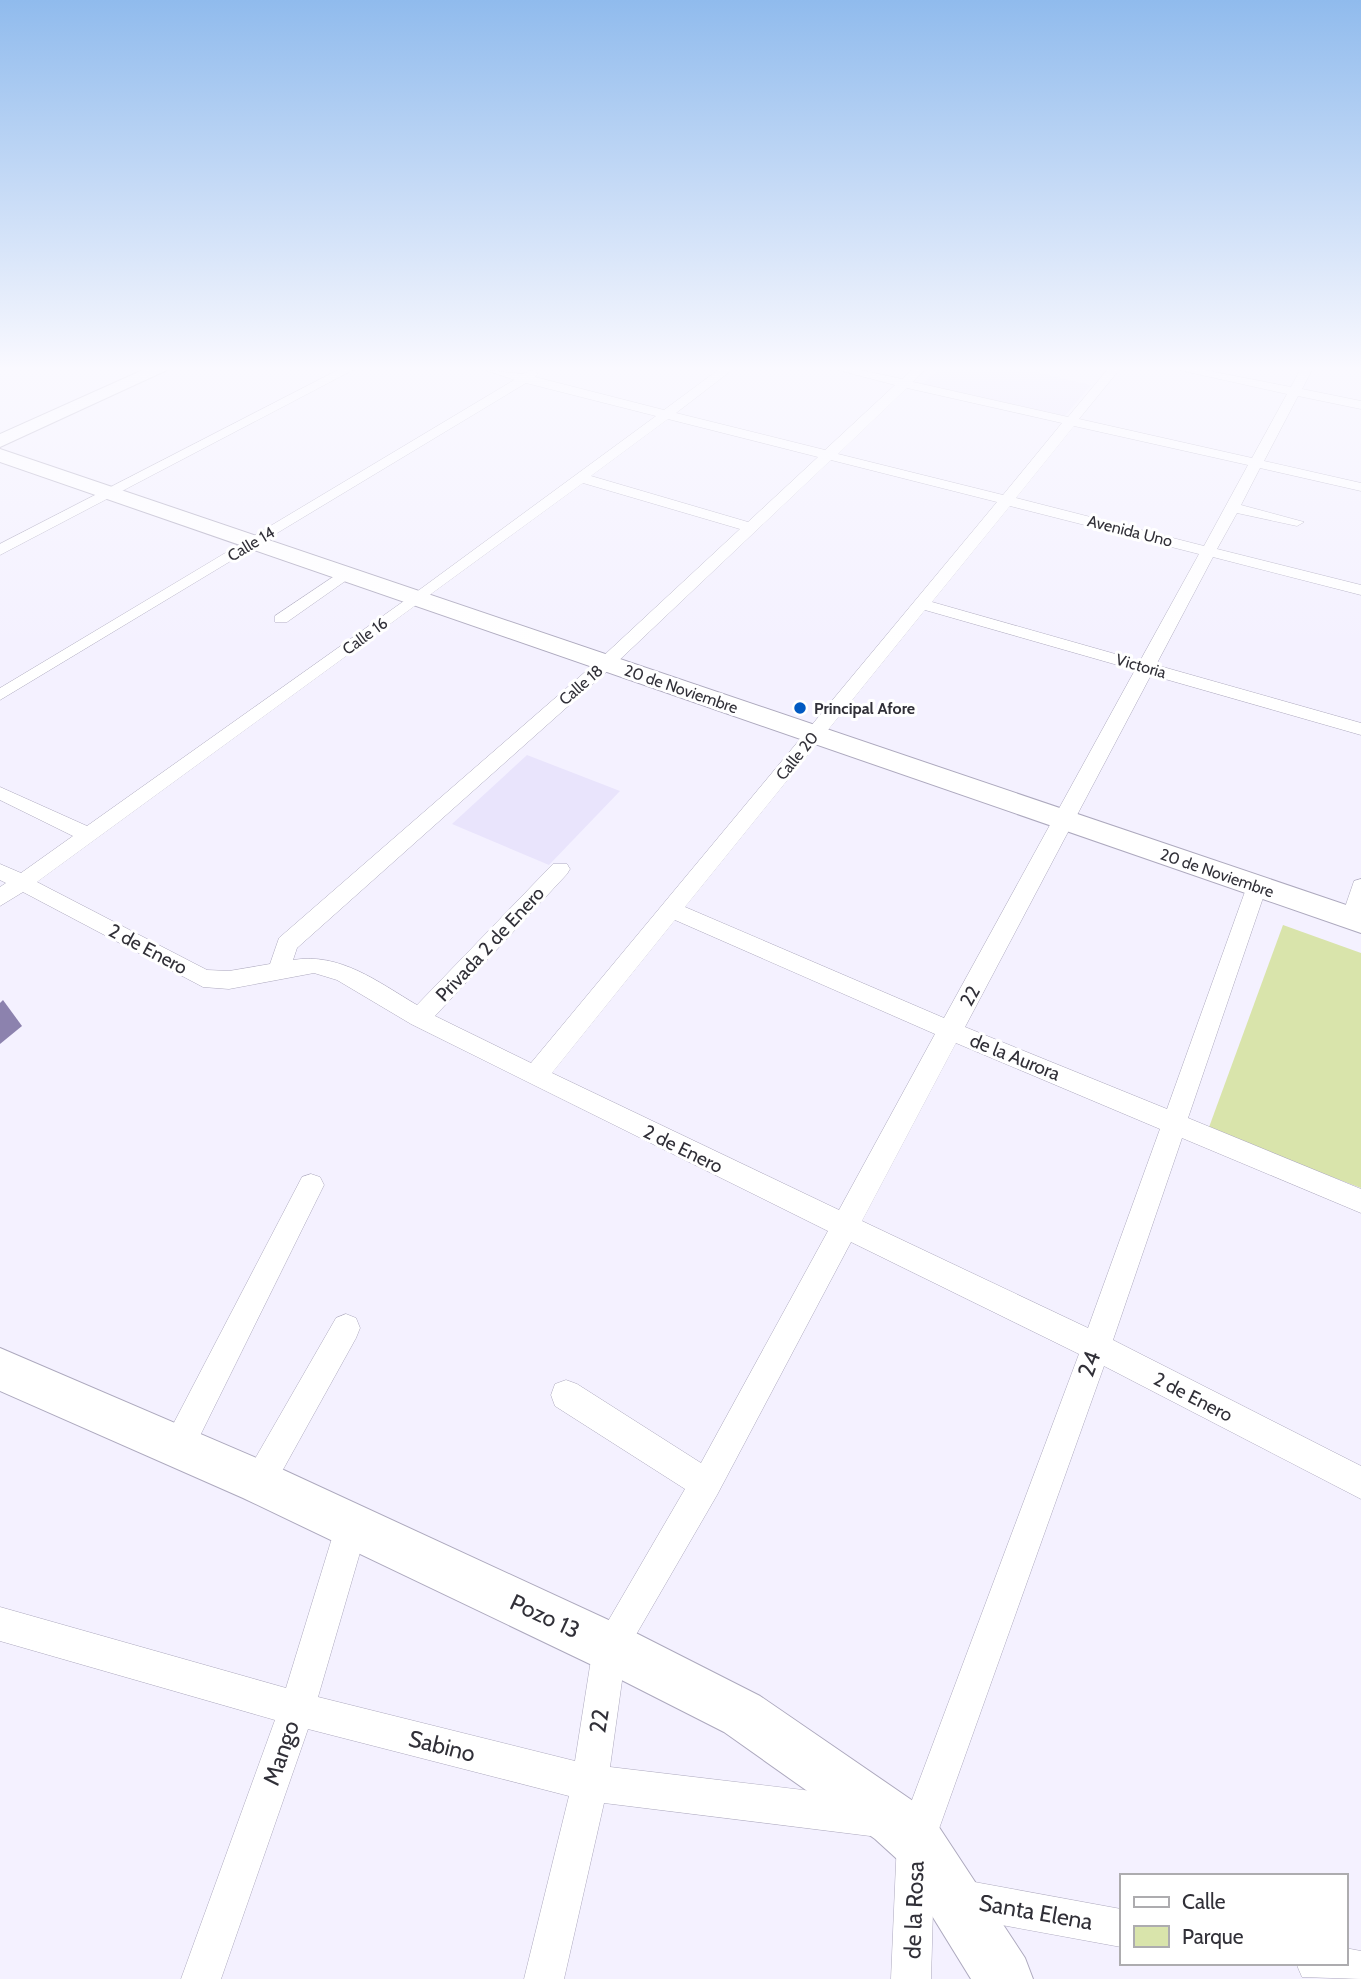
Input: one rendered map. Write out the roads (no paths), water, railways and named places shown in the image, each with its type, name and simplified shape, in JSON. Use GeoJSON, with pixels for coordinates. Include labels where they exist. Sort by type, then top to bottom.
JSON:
{"type":"FeatureCollection","features":[{"type":"Feature","properties":{"kind":"main road","name":"20 de Noviembre"},"geometry":{"type":"LineString","coordinates":[[19,462],[1356,921]]}},
{"type":"Feature","properties":{"kind":"main road","name":"Pozo 13"},"geometry":{"type":"LineString","coordinates":[[0,1368],[352,1525],[610,1647],[742,1714],[905,1830],[1004,1979]]}},
{"type":"Feature","properties":{"kind":"street"},"geometry":{"type":"LineString","coordinates":[[0,550],[168,462]]}},
{"type":"Feature","properties":{"kind":"street","name":"Calle 14"},"geometry":{"type":"LineString","coordinates":[[0,695],[386,462]]}},
{"type":"Feature","properties":{"kind":"street","name":"Calle 16"},"geometry":{"type":"LineString","coordinates":[[0,898],[417,598],[598,462]]}},
{"type":"Feature","properties":{"kind":"street","name":"Calle 18"},"geometry":{"type":"LineString","coordinates":[[279,970],[287,944],[606,663],[821,462]]}},
{"type":"Feature","properties":{"kind":"street","name":"Avenida Uno"},"geometry":{"type":"LineString","coordinates":[[858,462],[1361,590]]}},
{"type":"Feature","properties":{"kind":"street","name":"Calle 20"},"geometry":{"type":"LineString","coordinates":[[535,1076],[1036,462]]}},
{"type":"Feature","properties":{"kind":"street"},"geometry":{"type":"LineString","coordinates":[[1246,462],[1361,487]]}},
{"type":"Feature","properties":{"kind":"street","name":"22"},"geometry":{"type":"LineString","coordinates":[[544,1979],[590,1783],[610,1647],[706,1484],[1148,668],[1253,464]]}},
{"type":"Feature","properties":{"kind":"street"},"geometry":{"type":"LineString","coordinates":[[578,477],[752,528]]}},
{"type":"Feature","properties":{"kind":"street"},"geometry":{"type":"LineString","coordinates":[[1231,507],[1298,523]]}},
{"type":"Feature","properties":{"kind":"street"},"geometry":{"type":"LineString","coordinates":[[281,619],[345,574]]}},
{"type":"Feature","properties":{"kind":"street","name":"Victoria"},"geometry":{"type":"LineString","coordinates":[[920,604],[1361,729]]}},
{"type":"Feature","properties":{"kind":"street"},"geometry":{"type":"LineString","coordinates":[[1,793],[87,834]]}},
{"type":"Feature","properties":{"kind":"street","name":"Privada 2 de Enero"},"geometry":{"type":"LineString","coordinates":[[419,1018],[560,869]]}},
{"type":"Feature","properties":{"kind":"street","name":"2 de Enero"},"geometry":{"type":"LineString","coordinates":[[0,871],[203,978],[229,980],[314,965],[344,973],[419,1018],[844,1227],[1096,1347],[1361,1483]]}},
{"type":"Feature","properties":{"kind":"street"},"geometry":{"type":"LineString","coordinates":[[1356,921],[1361,886]]}},
{"type":"Feature","properties":{"kind":"street","name":"24"},"geometry":{"type":"LineString","coordinates":[[905,1830],[1096,1347],[1257,887]]}},
{"type":"Feature","properties":{"kind":"street","name":"de la Aurora"},"geometry":{"type":"LineString","coordinates":[[671,910],[951,1031],[1361,1201]]}},
{"type":"Feature","properties":{"kind":"street"},"geometry":{"type":"LineString","coordinates":[[178,1447],[311,1185]]}},
{"type":"Feature","properties":{"kind":"street"},"geometry":{"type":"LineString","coordinates":[[258,1482],[346,1328]]}},
{"type":"Feature","properties":{"kind":"street"},"geometry":{"type":"LineString","coordinates":[[566,1395],[706,1484]]}},
{"type":"Feature","properties":{"kind":"street","name":"Mango"},"geometry":{"type":"LineString","coordinates":[[201,1979],[297,1709],[352,1525]]}},
{"type":"Feature","properties":{"kind":"street","name":"Sabino"},"geometry":{"type":"LineString","coordinates":[[0,1624],[297,1709],[590,1783],[905,1830]]}},
{"type":"Feature","properties":{"kind":"street","name":"de la Rosa"},"geometry":{"type":"LineString","coordinates":[[905,1830],[911,1979]]}},
{"type":"Feature","properties":{"kind":"street","name":"Santa Elena"},"geometry":{"type":"LineString","coordinates":[[952,1897],[1120,1928]]}},
{"type":"Feature","properties":{"kind":"street"},"geometry":{"type":"LineString","coordinates":[[1327,1965],[1361,1971]]}},
{"type":"Feature","properties":{"kind":"place","name":"Principal Afore"},"geometry":{"type":"Point","coordinates":[800,708]}}]}
